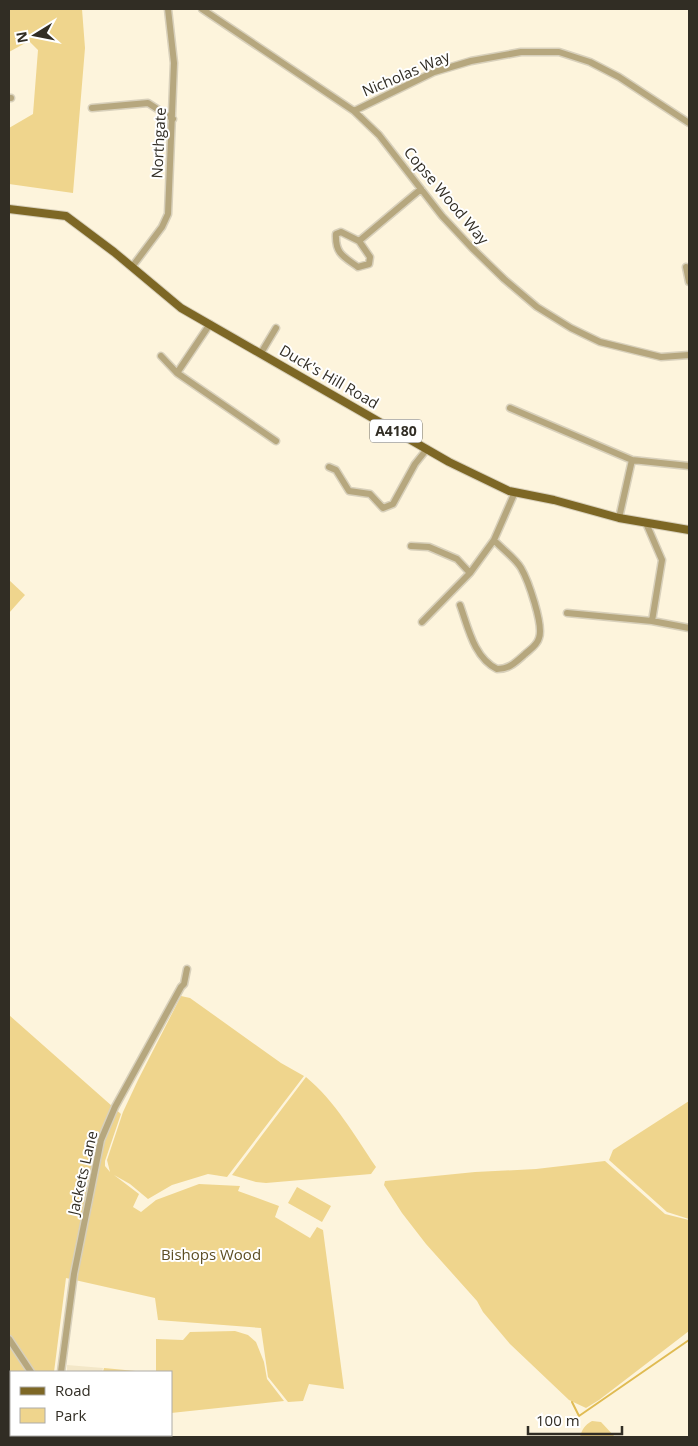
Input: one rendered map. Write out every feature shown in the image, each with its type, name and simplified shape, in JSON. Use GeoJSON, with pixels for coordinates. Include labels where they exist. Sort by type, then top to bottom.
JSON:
{"type":"FeatureCollection","features":[{"type":"Feature","properties":{"kind":"main road","name":"Duck's Hill Road"},"geometry":{"type":"LineString","coordinates":[[9,209],[66,216],[181,308],[427,449],[500,487],[619,518],[689,530]]}},
{"type":"Feature","properties":{"kind":"street","name":"Northgate"},"geometry":{"type":"LineString","coordinates":[[132,267],[162,227],[168,214],[174,63],[168,9]]}},
{"type":"Feature","properties":{"kind":"street","name":"Copse Wood Way"},"geometry":{"type":"LineString","coordinates":[[202,9],[354,111],[379,135],[442,216],[472,248],[504,280],[544,311],[600,342],[661,357],[689,356]]}},
{"type":"Feature","properties":{"kind":"street","name":"Nicholas Way"},"geometry":{"type":"LineString","coordinates":[[354,111],[434,72],[471,61],[521,52],[560,52],[590,62],[619,77],[689,124]]}},
{"type":"Feature","properties":{"kind":"street"},"geometry":{"type":"LineString","coordinates":[[92,108],[148,103],[173,119]]}},
{"type":"Feature","properties":{"kind":"street"},"geometry":{"type":"LineString","coordinates":[[359,241],[421,189]]}},
{"type":"Feature","properties":{"kind":"street"},"geometry":{"type":"LineString","coordinates":[[341,232],[359,241],[370,257],[369,264],[358,267],[339,253],[336,234],[341,232]]}},
{"type":"Feature","properties":{"kind":"street"},"geometry":{"type":"LineString","coordinates":[[686,267],[689,282]]}},
{"type":"Feature","properties":{"kind":"street"},"geometry":{"type":"LineString","coordinates":[[177,373],[210,324]]}},
{"type":"Feature","properties":{"kind":"street"},"geometry":{"type":"LineString","coordinates":[[261,353],[276,328]]}},
{"type":"Feature","properties":{"kind":"street"},"geometry":{"type":"LineString","coordinates":[[161,356],[177,373],[276,441]]}},
{"type":"Feature","properties":{"kind":"street"},"geometry":{"type":"LineString","coordinates":[[510,408],[632,460],[689,466]]}},
{"type":"Feature","properties":{"kind":"street"},"geometry":{"type":"LineString","coordinates":[[329,468],[336,470],[349,491],[370,494],[384,508],[393,504],[414,464],[427,449]]}},
{"type":"Feature","properties":{"kind":"street"},"geometry":{"type":"LineString","coordinates":[[619,518],[632,460]]}},
{"type":"Feature","properties":{"kind":"street"},"geometry":{"type":"LineString","coordinates":[[422,622],[470,573],[494,540],[515,492]]}},
{"type":"Feature","properties":{"kind":"street"},"geometry":{"type":"LineString","coordinates":[[646,522],[662,560],[652,621]]}},
{"type":"Feature","properties":{"kind":"street"},"geometry":{"type":"LineString","coordinates":[[460,605],[475,644],[485,661],[497,669],[510,667],[535,646],[540,636],[539,622],[529,583],[520,566],[494,540]]}},
{"type":"Feature","properties":{"kind":"street"},"geometry":{"type":"LineString","coordinates":[[411,546],[429,547],[457,559],[470,573]]}},
{"type":"Feature","properties":{"kind":"street"},"geometry":{"type":"LineString","coordinates":[[567,613],[652,621],[689,628]]}},
{"type":"Feature","properties":{"kind":"street","name":"Jackets Lane"},"geometry":{"type":"LineString","coordinates":[[61,1371],[74,1274],[102,1140],[115,1107],[184,984],[187,969]]}},
{"type":"Feature","properties":{"kind":"street"},"geometry":{"type":"LineString","coordinates":[[9,1339],[30,1371]]}},
{"type":"Feature","properties":{"kind":"shaded area"},"geometry":{"type":"Polygon","coordinates":[[[67,1365],[103,1368],[102,1371],[67,1371],[67,1365]]]}},
{"type":"Feature","properties":{"kind":"green space"},"geometry":{"type":"Polygon","coordinates":[[[9,9],[82,9],[85,48],[73,193],[9,184],[9,128],[33,114],[38,50],[29,41],[9,52],[9,9]]]}},
{"type":"Feature","properties":{"kind":"green space"},"geometry":{"type":"Polygon","coordinates":[[[9,580],[25,595],[9,613],[9,580]]]}},
{"type":"Feature","properties":{"kind":"green space","name":"Bishops Wood"},"geometry":{"type":"Polygon","coordinates":[[[181,996],[190,998],[281,1063],[304,1076],[227,1177],[208,1174],[172,1185],[148,1199],[130,1184],[114,1175],[139,1194],[133,1207],[141,1212],[156,1200],[199,1184],[240,1186],[238,1191],[279,1206],[275,1217],[310,1238],[317,1227],[323,1230],[344,1389],[309,1384],[303,1401],[288,1402],[268,1377],[261,1328],[158,1320],[155,1298],[66,1278],[54,1371],[10,1371],[9,1405],[9,1015],[121,1114],[105,1161],[105,1166],[110,1172],[107,1160],[123,1112],[181,996]]]}},
{"type":"Feature","properties":{"kind":"green space"},"geometry":{"type":"Polygon","coordinates":[[[306,1077],[326,1097],[352,1131],[376,1167],[371,1174],[266,1183],[232,1175],[306,1077]]]}},
{"type":"Feature","properties":{"kind":"green space"},"geometry":{"type":"Polygon","coordinates":[[[689,1101],[689,1219],[667,1212],[609,1160],[613,1150],[689,1101]]]}},
{"type":"Feature","properties":{"kind":"green space"},"geometry":{"type":"Polygon","coordinates":[[[605,1161],[665,1214],[689,1220],[689,1331],[586,1408],[569,1400],[510,1344],[483,1312],[477,1301],[426,1244],[402,1213],[384,1185],[385,1181],[475,1172],[536,1169],[605,1161]]]}},
{"type":"Feature","properties":{"kind":"green space"},"geometry":{"type":"Polygon","coordinates":[[[297,1187],[331,1206],[322,1222],[288,1203],[297,1187]]]}},
{"type":"Feature","properties":{"kind":"green space"},"geometry":{"type":"Polygon","coordinates":[[[235,1331],[248,1335],[256,1342],[264,1362],[267,1379],[284,1401],[172,1413],[172,1371],[156,1371],[156,1339],[183,1340],[190,1332],[235,1331]]]}},
{"type":"Feature","properties":{"kind":"green space"},"geometry":{"type":"Polygon","coordinates":[[[104,1368],[136,1371],[103,1371],[104,1368]]]}},
{"type":"Feature","properties":{"kind":"green space"},"geometry":{"type":"Polygon","coordinates":[[[592,1421],[601,1422],[615,1437],[580,1437],[587,1424],[592,1421]]]}},
{"type":"Feature","properties":{"kind":"waterway"},"geometry":{"type":"LineString","coordinates":[[572,1402],[579,1416],[689,1340]]}}]}
